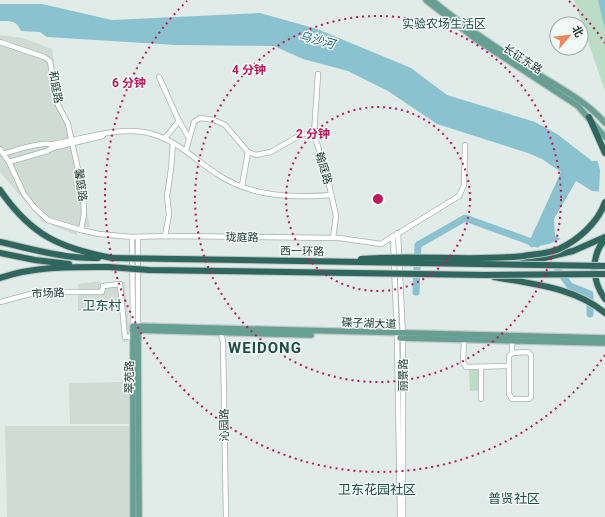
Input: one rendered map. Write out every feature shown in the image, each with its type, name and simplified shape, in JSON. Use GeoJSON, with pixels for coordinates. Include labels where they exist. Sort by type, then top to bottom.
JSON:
{"type":"FeatureCollection","features":[{"type":"Feature","properties":{"kind":"highway"},"geometry":{"type":"LineString","coordinates":[[589,117],[605,153]]}},
{"type":"Feature","properties":{"kind":"highway"},"geometry":{"type":"LineString","coordinates":[[0,190],[16,212],[36,231],[63,245],[88,253],[112,258]]}},
{"type":"Feature","properties":{"kind":"highway"},"geometry":{"type":"LineString","coordinates":[[504,258],[540,254],[558,249],[579,237],[592,225],[603,209],[605,202]]}},
{"type":"Feature","properties":{"kind":"highway"},"geometry":{"type":"LineString","coordinates":[[332,262],[368,259],[544,258],[573,251],[605,238]]}},
{"type":"Feature","properties":{"kind":"highway"},"geometry":{"type":"LineString","coordinates":[[605,238],[596,255],[593,269],[599,291],[605,299]]}},
{"type":"Feature","properties":{"kind":"highway","name":"西一环路"},"geometry":{"type":"LineString","coordinates":[[0,242],[84,258],[605,266]]}},
{"type":"Feature","properties":{"kind":"highway","name":"西一环路"},"geometry":{"type":"LineString","coordinates":[[0,253],[52,262],[149,270],[485,275],[605,274]]}},
{"type":"Feature","properties":{"kind":"highway"},"geometry":{"type":"LineString","coordinates":[[0,278],[17,272],[45,268],[109,267]]}},
{"type":"Feature","properties":{"kind":"highway"},"geometry":{"type":"LineString","coordinates":[[485,275],[531,282],[557,289],[580,297],[605,312]]}},
{"type":"Feature","properties":{"kind":"main road","name":"长征东路"},"geometry":{"type":"LineString","coordinates":[[426,0],[477,40],[578,106],[603,134]]}},
{"type":"Feature","properties":{"kind":"main road","name":"长征东路"},"geometry":{"type":"LineString","coordinates":[[432,0],[494,47],[582,101],[605,123]]}},
{"type":"Feature","properties":{"kind":"main road","name":"碟子湖大道"},"geometry":{"type":"LineString","coordinates":[[136,328],[400,336],[464,340],[512,341],[605,339]]}},
{"type":"Feature","properties":{"kind":"main road","name":"碟子湖大道"},"geometry":{"type":"LineString","coordinates":[[136,328],[221,333],[605,339]]}},
{"type":"Feature","properties":{"kind":"main road","name":"翠苑路"},"geometry":{"type":"LineString","coordinates":[[133,517],[136,328]]}},
{"type":"Feature","properties":{"kind":"main road","name":"翠苑路"},"geometry":{"type":"LineString","coordinates":[[136,328],[139,517]]}},
{"type":"Feature","properties":{"kind":"street","name":"和庭路"},"geometry":{"type":"LineString","coordinates":[[0,42],[44,57],[50,61],[57,103],[68,124],[73,142]]}},
{"type":"Feature","properties":{"kind":"street","name":"翰庭路"},"geometry":{"type":"LineString","coordinates":[[318,74],[314,134],[336,216],[333,238]]}},
{"type":"Feature","properties":{"kind":"street"},"geometry":{"type":"LineString","coordinates":[[159,77],[179,121],[189,138]]}},
{"type":"Feature","properties":{"kind":"street"},"geometry":{"type":"LineString","coordinates":[[186,150],[196,119],[200,118],[214,120],[230,128],[248,152],[256,155],[278,149],[302,134],[314,134]]}},
{"type":"Feature","properties":{"kind":"street"},"geometry":{"type":"LineString","coordinates":[[165,138],[179,121]]}},
{"type":"Feature","properties":{"kind":"street"},"geometry":{"type":"LineString","coordinates":[[9,162],[98,134],[105,135],[136,131],[151,133],[165,138],[186,150],[218,175],[242,186],[276,195],[295,197],[331,195]]}},
{"type":"Feature","properties":{"kind":"street"},"geometry":{"type":"LineString","coordinates":[[3,154],[45,144],[51,145],[73,142]]}},
{"type":"Feature","properties":{"kind":"street","name":"馨庭路"},"geometry":{"type":"LineString","coordinates":[[73,142],[83,192],[84,214],[81,230]]}},
{"type":"Feature","properties":{"kind":"street"},"geometry":{"type":"LineString","coordinates":[[165,236],[169,215],[166,196],[171,169],[172,143]]}},
{"type":"Feature","properties":{"kind":"street","name":"珑庭路"},"geometry":{"type":"LineString","coordinates":[[0,149],[9,162],[24,194],[34,207],[48,220],[81,230],[132,237],[333,238],[381,244],[459,196],[464,185],[465,145]]}},
{"type":"Feature","properties":{"kind":"street"},"geometry":{"type":"LineString","coordinates":[[242,186],[248,152]]}},
{"type":"Feature","properties":{"kind":"street","name":"丽景路"},"geometry":{"type":"LineString","coordinates":[[398,233],[403,517]]}},
{"type":"Feature","properties":{"kind":"street","name":"丽景路"},"geometry":{"type":"LineString","coordinates":[[393,236],[400,336],[400,517]]}},
{"type":"Feature","properties":{"kind":"street","name":"翠苑路"},"geometry":{"type":"LineString","coordinates":[[132,237],[136,328]]}},
{"type":"Feature","properties":{"kind":"street","name":"翠苑路"},"geometry":{"type":"LineString","coordinates":[[136,328],[138,237]]}},
{"type":"Feature","properties":{"kind":"street","name":"市场路"},"geometry":{"type":"LineString","coordinates":[[0,302],[38,292],[102,292],[103,286],[120,284],[125,337],[130,337],[136,328]]}},
{"type":"Feature","properties":{"kind":"street","name":"沁园路"},"geometry":{"type":"LineString","coordinates":[[221,333],[223,342],[226,517]]}},
{"type":"Feature","properties":{"kind":"street"},"geometry":{"type":"LineString","coordinates":[[464,340],[464,365],[466,367],[509,366]]}},
{"type":"Feature","properties":{"kind":"street"},"geometry":{"type":"LineString","coordinates":[[512,341],[512,353],[509,356],[510,397],[512,399],[528,399],[531,397],[532,355],[528,352],[512,353]]}},
{"type":"Feature","properties":{"kind":"street"},"geometry":{"type":"LineString","coordinates":[[481,367],[481,399]]}},
{"type":"Feature","properties":{"kind":"shaded area"},"geometry":{"type":"Polygon","coordinates":[[[0,35],[23,38],[52,49],[59,102],[69,121],[90,227],[78,226],[77,235],[43,222],[0,172],[0,35]]]}},
{"type":"Feature","properties":{"kind":"shaded area"},"geometry":{"type":"Polygon","coordinates":[[[100,281],[101,284],[125,282],[130,338],[127,342],[123,342],[122,312],[78,311],[78,284],[100,281]]]}},
{"type":"Feature","properties":{"kind":"shaded area"},"geometry":{"type":"Polygon","coordinates":[[[131,378],[130,424],[70,424],[69,383],[120,382],[131,378]]]}},
{"type":"Feature","properties":{"kind":"shaded area"},"geometry":{"type":"Polygon","coordinates":[[[5,426],[129,426],[129,517],[7,517],[5,426]]]}},
{"type":"Feature","properties":{"kind":"green space"},"geometry":{"type":"Polygon","coordinates":[[[574,0],[605,0],[605,91],[589,44],[589,16],[579,16],[574,0]]]}},
{"type":"Feature","properties":{"kind":"green space"},"geometry":{"type":"Polygon","coordinates":[[[469,370],[478,370],[478,391],[470,391],[469,370]]]}},
{"type":"Feature","properties":{"kind":"water"},"geometry":{"type":"Polygon","coordinates":[[[598,0],[605,0],[605,30],[598,0]]]}},
{"type":"Feature","properties":{"kind":"water","name":"乌沙河"},"geometry":{"type":"Polygon","coordinates":[[[0,4],[42,4],[112,20],[260,13],[317,29],[411,68],[447,95],[535,122],[557,134],[592,161],[601,161],[605,192],[592,191],[576,181],[554,219],[555,236],[573,245],[556,279],[528,244],[561,172],[542,159],[528,153],[437,124],[388,91],[348,71],[303,59],[274,46],[176,45],[47,37],[40,32],[21,31],[13,22],[0,21],[0,4]]]}},
{"type":"Feature","properties":{"kind":"pier"},"geometry":{"type":"Polygon","coordinates":[[[605,158],[605,194],[599,193],[600,170],[597,159],[605,158]]]}},
{"type":"Feature","properties":{"kind":"pier"},"geometry":{"type":"Polygon","coordinates":[[[563,238],[575,244],[575,246],[558,280],[556,281],[528,248],[549,244],[563,238]]]}},
{"type":"Feature","properties":{"kind":"waterway"},"geometry":{"type":"LineString","coordinates":[[416,292],[418,245],[465,218],[537,244]]}},
{"type":"Feature","properties":{"kind":"waterway"},"geometry":{"type":"LineString","coordinates":[[558,270],[570,286],[590,294],[590,314]]}},
{"type":"Feature","properties":{"kind":"district","name":"实验农场生活区"},"geometry":{"type":"Point","coordinates":[444,24]}},
{"type":"Feature","properties":{"kind":"district","name":"卫东村"},"geometry":{"type":"Point","coordinates":[102,305]}},
{"type":"Feature","properties":{"kind":"district","name":"WEIDONG"},"geometry":{"type":"Point","coordinates":[265,348]}},
{"type":"Feature","properties":{"kind":"district","name":"卫东花园社区"},"geometry":{"type":"Point","coordinates":[377,489]}},
{"type":"Feature","properties":{"kind":"district","name":"普贤社区"},"geometry":{"type":"Point","coordinates":[514,498]}}]}
